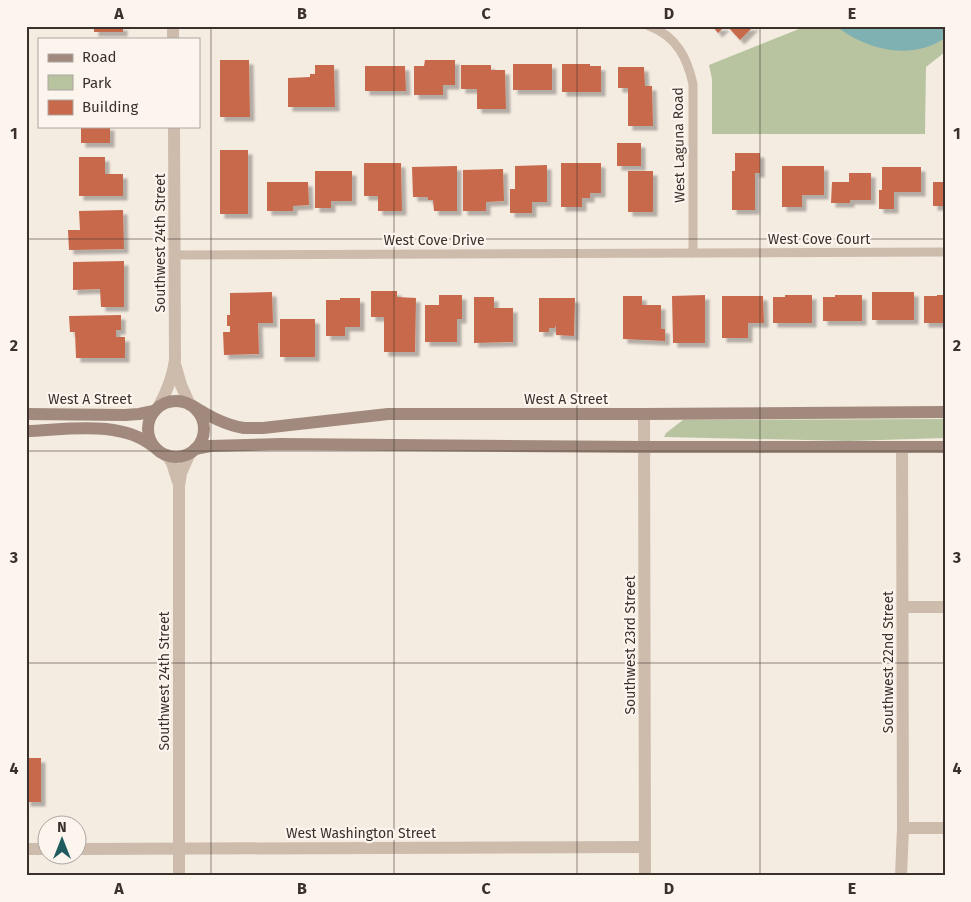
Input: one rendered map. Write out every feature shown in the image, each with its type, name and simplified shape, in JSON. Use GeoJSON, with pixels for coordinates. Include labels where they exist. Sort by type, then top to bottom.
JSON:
{"type":"FeatureCollection","features":[{"type":"Feature","properties":{"kind":"main road"},"geometry":{"type":"LineString","coordinates":[[192,451],[201,442],[204,432],[203,422],[199,414],[191,406],[182,402],[166,402],[156,409],[150,418],[148,435],[151,443],[162,452],[175,457],[210,446],[282,444],[945,447]]}},
{"type":"Feature","properties":{"kind":"main road","name":"West A Street"},"geometry":{"type":"LineString","coordinates":[[191,406],[214,419],[244,428],[263,428],[388,414],[945,412]]}},
{"type":"Feature","properties":{"kind":"main road","name":"West A Street"},"geometry":{"type":"LineString","coordinates":[[26,414],[125,415],[139,414],[156,409]]}},
{"type":"Feature","properties":{"kind":"main road","name":"West A Street"},"geometry":{"type":"LineString","coordinates":[[26,431],[98,428],[136,436],[149,442],[162,452]]}},
{"type":"Feature","properties":{"kind":"street","name":"Southwest 24th Street"},"geometry":{"type":"LineString","coordinates":[[156,409],[169,386],[174,373],[175,360],[174,128]]}},
{"type":"Feature","properties":{"kind":"street","name":"Southwest 24th Street"},"geometry":{"type":"LineString","coordinates":[[175,360],[181,385],[191,406]]}},
{"type":"Feature","properties":{"kind":"street","name":"Southwest 23rd Street"},"geometry":{"type":"LineString","coordinates":[[644,414],[645,876]]}},
{"type":"Feature","properties":{"kind":"street","name":"Southwest 22nd Street"},"geometry":{"type":"LineString","coordinates":[[901,876],[903,828],[902,448]]}},
{"type":"Feature","properties":{"kind":"street","name":"Southwest 24th Street"},"geometry":{"type":"LineString","coordinates":[[178,876],[179,486],[181,473],[192,451]]}},
{"type":"Feature","properties":{"kind":"street","name":"Southwest 24th Street"},"geometry":{"type":"LineString","coordinates":[[162,452],[172,463],[179,486]]}},
{"type":"Feature","properties":{"kind":"street"},"geometry":{"type":"LineString","coordinates":[[903,607],[945,607]]}},
{"type":"Feature","properties":{"kind":"street"},"geometry":{"type":"LineString","coordinates":[[903,828],[945,828]]}},
{"type":"Feature","properties":{"kind":"street","name":"West Washington Street"},"geometry":{"type":"LineString","coordinates":[[88,849],[645,847]]}},
{"type":"Feature","properties":{"kind":"lane","name":"West Laguna Road"},"geometry":{"type":"LineString","coordinates":[[649,26],[668,37],[680,50],[689,66],[693,84],[693,253]]}},
{"type":"Feature","properties":{"kind":"lane","name":"West Cove Court"},"geometry":{"type":"LineString","coordinates":[[693,253],[945,252]]}},
{"type":"Feature","properties":{"kind":"lane","name":"West Cove Drive"},"geometry":{"type":"LineString","coordinates":[[175,255],[693,253]]}},
{"type":"Feature","properties":{"kind":"green space"},"geometry":{"type":"Polygon","coordinates":[[[804,26],[945,26],[945,52],[926,67],[925,134],[712,134],[712,79],[709,65],[804,26]]]}},
{"type":"Feature","properties":{"kind":"green space"},"geometry":{"type":"Polygon","coordinates":[[[945,419],[945,438],[849,441],[664,437],[666,433],[683,420],[945,419]]]}},
{"type":"Feature","properties":{"kind":"water"},"geometry":{"type":"Polygon","coordinates":[[[836,26],[945,26],[945,38],[932,45],[918,49],[889,50],[861,41],[836,26]]]}},
{"type":"Feature","properties":{"kind":"building"},"geometry":{"type":"Polygon","coordinates":[[[94,26],[123,26],[123,32],[94,32],[94,26]]]}},
{"type":"Feature","properties":{"kind":"building"},"geometry":{"type":"Polygon","coordinates":[[[712,26],[725,26],[718,33],[712,26]]]}},
{"type":"Feature","properties":{"kind":"building"},"geometry":{"type":"Polygon","coordinates":[[[727,26],[754,26],[740,40],[727,26]]]}},
{"type":"Feature","properties":{"kind":"building"},"geometry":{"type":"Polygon","coordinates":[[[220,60],[249,60],[250,117],[220,117],[220,60]]]}},
{"type":"Feature","properties":{"kind":"building"},"geometry":{"type":"Polygon","coordinates":[[[425,60],[455,60],[455,85],[443,85],[443,95],[414,95],[414,66],[424,66],[425,60]]]}},
{"type":"Feature","properties":{"kind":"building"},"geometry":{"type":"Polygon","coordinates":[[[513,64],[552,64],[552,90],[513,90],[513,64]]]}},
{"type":"Feature","properties":{"kind":"building"},"geometry":{"type":"Polygon","coordinates":[[[562,64],[601,66],[601,92],[562,92],[562,64]]]}},
{"type":"Feature","properties":{"kind":"building"},"geometry":{"type":"Polygon","coordinates":[[[315,65],[334,65],[335,107],[288,107],[288,78],[310,77],[310,74],[315,74],[315,65]]]}},
{"type":"Feature","properties":{"kind":"building"},"geometry":{"type":"Polygon","coordinates":[[[461,65],[491,65],[491,70],[505,70],[506,109],[477,109],[477,89],[461,89],[461,65]]]}},
{"type":"Feature","properties":{"kind":"building"},"geometry":{"type":"Polygon","coordinates":[[[365,66],[405,66],[406,91],[365,91],[365,66]]]}},
{"type":"Feature","properties":{"kind":"building"},"geometry":{"type":"Polygon","coordinates":[[[618,67],[644,67],[645,86],[652,86],[653,126],[628,126],[628,88],[618,88],[618,67]]]}},
{"type":"Feature","properties":{"kind":"building"},"geometry":{"type":"Polygon","coordinates":[[[81,128],[110,128],[110,143],[81,143],[81,128]]]}},
{"type":"Feature","properties":{"kind":"building"},"geometry":{"type":"Polygon","coordinates":[[[617,143],[641,143],[641,166],[617,166],[617,143]]]}},
{"type":"Feature","properties":{"kind":"building"},"geometry":{"type":"Polygon","coordinates":[[[220,150],[248,150],[248,214],[220,214],[220,150]]]}},
{"type":"Feature","properties":{"kind":"building"},"geometry":{"type":"Polygon","coordinates":[[[735,153],[760,153],[760,173],[755,173],[755,210],[732,210],[732,171],[735,171],[735,153]]]}},
{"type":"Feature","properties":{"kind":"building"},"geometry":{"type":"Polygon","coordinates":[[[79,157],[105,157],[105,174],[123,174],[123,196],[79,196],[79,157]]]}},
{"type":"Feature","properties":{"kind":"building"},"geometry":{"type":"Polygon","coordinates":[[[364,163],[401,163],[402,211],[378,211],[378,196],[364,196],[364,163]]]}},
{"type":"Feature","properties":{"kind":"building"},"geometry":{"type":"Polygon","coordinates":[[[561,163],[601,163],[601,193],[590,193],[590,198],[582,198],[582,207],[561,207],[561,163]]]}},
{"type":"Feature","properties":{"kind":"building"},"geometry":{"type":"Polygon","coordinates":[[[547,165],[547,202],[532,202],[532,213],[510,213],[510,189],[515,189],[515,166],[547,165]]]}},
{"type":"Feature","properties":{"kind":"building"},"geometry":{"type":"Polygon","coordinates":[[[457,166],[457,211],[434,211],[433,200],[428,200],[428,197],[413,197],[412,167],[457,166]]]}},
{"type":"Feature","properties":{"kind":"building"},"geometry":{"type":"Polygon","coordinates":[[[782,166],[824,166],[824,195],[802,195],[802,207],[782,207],[782,166]]]}},
{"type":"Feature","properties":{"kind":"building"},"geometry":{"type":"Polygon","coordinates":[[[882,167],[921,167],[921,192],[894,192],[894,209],[879,209],[879,190],[882,190],[882,167]]]}},
{"type":"Feature","properties":{"kind":"building"},"geometry":{"type":"Polygon","coordinates":[[[503,169],[504,201],[486,202],[486,211],[463,211],[463,170],[503,169]]]}},
{"type":"Feature","properties":{"kind":"building"},"geometry":{"type":"Polygon","coordinates":[[[315,171],[352,171],[352,201],[331,201],[331,208],[315,208],[315,171]]]}},
{"type":"Feature","properties":{"kind":"building"},"geometry":{"type":"Polygon","coordinates":[[[628,171],[653,171],[653,212],[628,212],[628,171]]]}},
{"type":"Feature","properties":{"kind":"building"},"geometry":{"type":"Polygon","coordinates":[[[849,173],[871,173],[871,200],[850,200],[850,203],[831,203],[832,182],[849,182],[849,173]]]}},
{"type":"Feature","properties":{"kind":"building"},"geometry":{"type":"Polygon","coordinates":[[[267,182],[308,182],[309,205],[293,206],[293,211],[267,211],[267,182]]]}},
{"type":"Feature","properties":{"kind":"building"},"geometry":{"type":"Polygon","coordinates":[[[933,182],[945,182],[945,206],[933,206],[933,182]]]}},
{"type":"Feature","properties":{"kind":"building"},"geometry":{"type":"Polygon","coordinates":[[[123,210],[124,249],[69,250],[68,230],[80,230],[79,211],[123,210]]]}},
{"type":"Feature","properties":{"kind":"building"},"geometry":{"type":"Polygon","coordinates":[[[124,261],[124,307],[101,307],[100,289],[73,290],[73,262],[124,261]]]}},
{"type":"Feature","properties":{"kind":"building"},"geometry":{"type":"Polygon","coordinates":[[[371,291],[397,291],[397,297],[416,298],[415,352],[384,352],[384,317],[371,317],[371,291]]]}},
{"type":"Feature","properties":{"kind":"building"},"geometry":{"type":"Polygon","coordinates":[[[272,292],[273,323],[258,323],[259,354],[224,355],[223,332],[230,332],[230,326],[227,326],[227,315],[230,315],[230,293],[272,292]]]}},
{"type":"Feature","properties":{"kind":"building"},"geometry":{"type":"Polygon","coordinates":[[[872,292],[914,292],[914,320],[872,320],[872,292]]]}},
{"type":"Feature","properties":{"kind":"building"},"geometry":{"type":"Polygon","coordinates":[[[439,295],[462,295],[462,319],[457,319],[457,342],[425,342],[425,305],[439,305],[439,295]]]}},
{"type":"Feature","properties":{"kind":"building"},"geometry":{"type":"Polygon","coordinates":[[[705,295],[705,343],[673,343],[672,296],[705,295]]]}},
{"type":"Feature","properties":{"kind":"building"},"geometry":{"type":"Polygon","coordinates":[[[785,295],[812,295],[812,323],[773,323],[773,297],[785,297],[785,295]]]}},
{"type":"Feature","properties":{"kind":"building"},"geometry":{"type":"Polygon","coordinates":[[[835,295],[862,295],[862,321],[823,321],[823,297],[835,297],[835,295]]]}},
{"type":"Feature","properties":{"kind":"building"},"geometry":{"type":"Polygon","coordinates":[[[945,295],[945,323],[924,323],[924,296],[945,295]]]}},
{"type":"Feature","properties":{"kind":"building"},"geometry":{"type":"Polygon","coordinates":[[[623,296],[642,296],[642,305],[661,305],[661,329],[665,329],[665,341],[623,339],[623,296]]]}},
{"type":"Feature","properties":{"kind":"building"},"geometry":{"type":"Polygon","coordinates":[[[722,296],[763,296],[764,323],[748,323],[748,338],[722,338],[722,296]]]}},
{"type":"Feature","properties":{"kind":"building"},"geometry":{"type":"Polygon","coordinates":[[[474,297],[494,297],[494,308],[513,308],[513,342],[474,343],[474,297]]]}},
{"type":"Feature","properties":{"kind":"building"},"geometry":{"type":"Polygon","coordinates":[[[340,298],[360,298],[360,327],[345,327],[345,336],[326,336],[326,300],[340,300],[340,298]]]}},
{"type":"Feature","properties":{"kind":"building"},"geometry":{"type":"Polygon","coordinates":[[[539,298],[575,298],[574,336],[556,335],[556,326],[555,328],[549,328],[549,332],[539,332],[539,298]]]}},
{"type":"Feature","properties":{"kind":"building"},"geometry":{"type":"Polygon","coordinates":[[[121,315],[121,330],[116,330],[116,337],[125,337],[125,358],[76,358],[75,332],[70,332],[69,316],[121,315]]]}},
{"type":"Feature","properties":{"kind":"building"},"geometry":{"type":"Polygon","coordinates":[[[280,319],[315,319],[315,357],[280,357],[280,319]]]}},
{"type":"Feature","properties":{"kind":"building"},"geometry":{"type":"Polygon","coordinates":[[[26,758],[41,758],[41,802],[26,802],[26,758]]]}}]}
